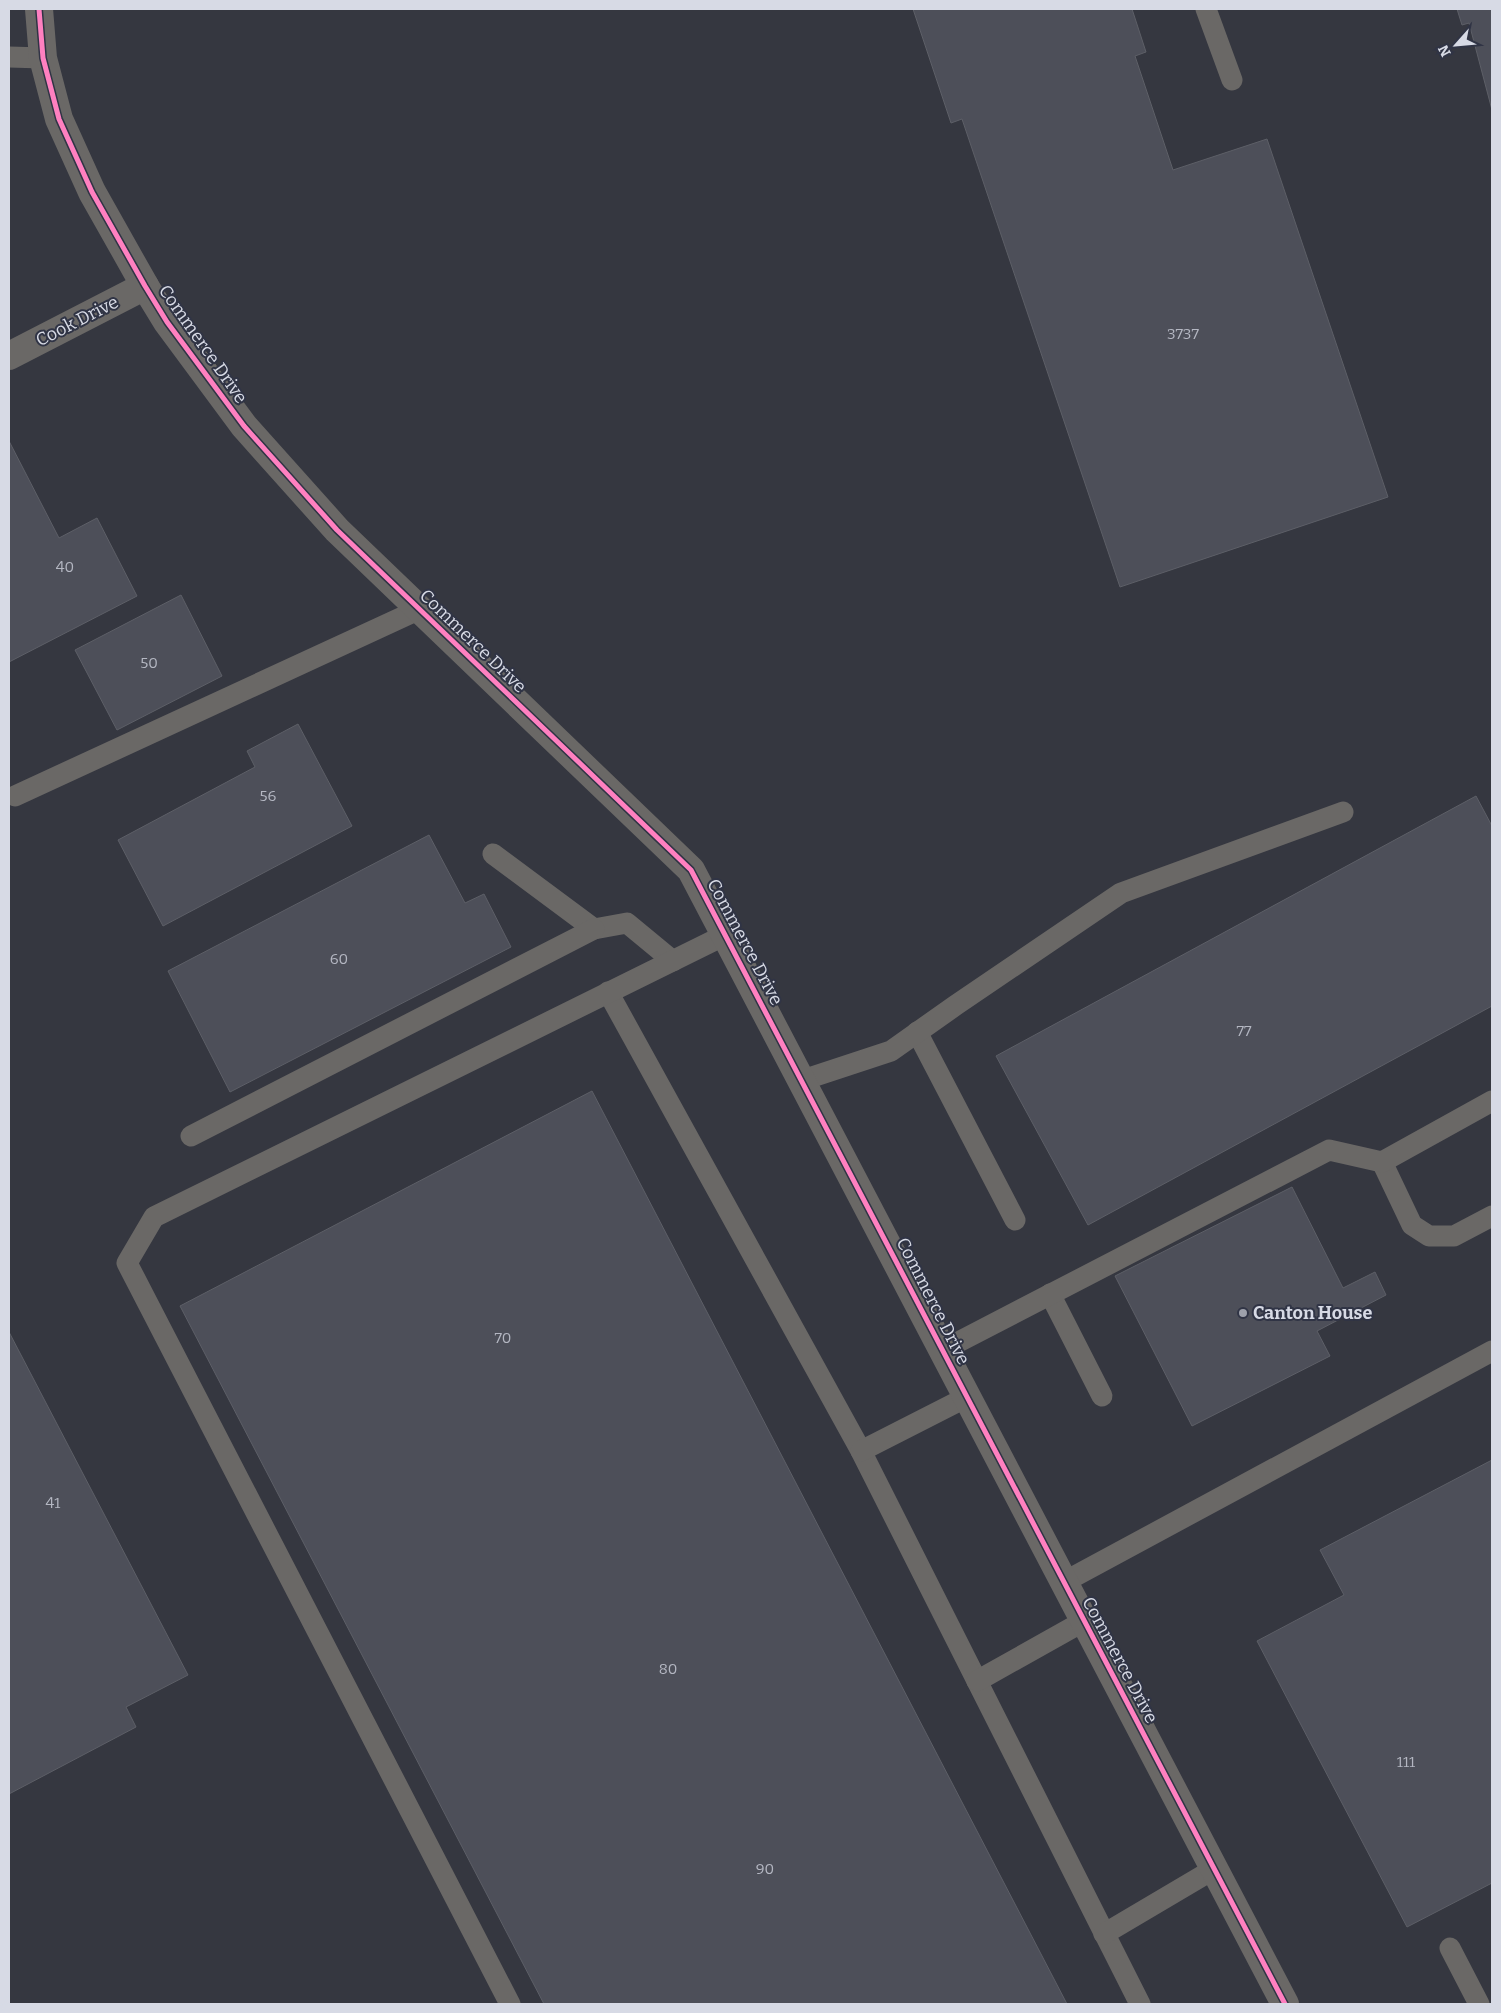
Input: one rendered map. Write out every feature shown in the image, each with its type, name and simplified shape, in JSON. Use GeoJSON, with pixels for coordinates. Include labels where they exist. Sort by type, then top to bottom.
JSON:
{"type":"FeatureCollection","features":[{"type":"Feature","properties":{"kind":"street","name":"Commerce Drive"},"geometry":{"type":"LineString","coordinates":[[39,9],[43,58],[59,119],[92,192],[167,322],[244,426],[337,530],[692,870],[1285,2004]]}},
{"type":"Feature","properties":{"kind":"street","name":"Cook Drive"},"geometry":{"type":"LineString","coordinates":[[9,356],[145,286]]}},
{"type":"Feature","properties":{"kind":"lane"},"geometry":{"type":"LineString","coordinates":[[1206,9],[1232,80]]}},
{"type":"Feature","properties":{"kind":"lane"},"geometry":{"type":"LineString","coordinates":[[9,58],[43,58]]}},
{"type":"Feature","properties":{"kind":"lane"},"geometry":{"type":"LineString","coordinates":[[16,796],[420,609]]}},
{"type":"Feature","properties":{"kind":"lane"},"geometry":{"type":"LineString","coordinates":[[803,1080],[891,1052],[917,1032],[1121,892],[1343,812]]}},
{"type":"Feature","properties":{"kind":"lane"},"geometry":{"type":"LineString","coordinates":[[493,854],[594,929]]}},
{"type":"Feature","properties":{"kind":"lane"},"geometry":{"type":"LineString","coordinates":[[191,1136],[594,929],[627,923],[673,961]]}},
{"type":"Feature","properties":{"kind":"lane"},"geometry":{"type":"LineString","coordinates":[[510,2004],[127,1263],[154,1217],[725,935]]}},
{"type":"Feature","properties":{"kind":"lane"},"geometry":{"type":"LineString","coordinates":[[608,992],[861,1451],[1140,2004]]}},
{"type":"Feature","properties":{"kind":"lane"},"geometry":{"type":"LineString","coordinates":[[917,1032],[1014,1220]]}},
{"type":"Feature","properties":{"kind":"lane"},"geometry":{"type":"LineString","coordinates":[[943,1350],[1329,1150],[1382,1162],[1492,1102]]}},
{"type":"Feature","properties":{"kind":"lane"},"geometry":{"type":"LineString","coordinates":[[1382,1162],[1412,1225],[1429,1236],[1454,1236],[1492,1216]]}},
{"type":"Feature","properties":{"kind":"lane"},"geometry":{"type":"LineString","coordinates":[[1050,1294],[1102,1396]]}},
{"type":"Feature","properties":{"kind":"lane"},"geometry":{"type":"LineString","coordinates":[[1064,1582],[1492,1351]]}},
{"type":"Feature","properties":{"kind":"lane"},"geometry":{"type":"LineString","coordinates":[[861,1451],[967,1397]]}},
{"type":"Feature","properties":{"kind":"lane"},"geometry":{"type":"LineString","coordinates":[[977,1681],[1084,1621]]}},
{"type":"Feature","properties":{"kind":"lane"},"geometry":{"type":"LineString","coordinates":[[1104,1934],[1214,1869]]}},
{"type":"Feature","properties":{"kind":"lane"},"geometry":{"type":"LineString","coordinates":[[1450,1948],[1479,2004]]}},
{"type":"Feature","properties":{"kind":"building"},"geometry":{"type":"Polygon","coordinates":[[[913,9],[1132,9],[1146,52],[1135,56],[1173,170],[1267,139],[1388,497],[1120,587],[962,119],[951,123],[913,9]]]}},
{"type":"Feature","properties":{"kind":"building"},"geometry":{"type":"Polygon","coordinates":[[[1457,9],[1492,9],[1492,110],[1469,23],[1462,25],[1457,9]]]}},
{"type":"Feature","properties":{"kind":"building"},"geometry":{"type":"Polygon","coordinates":[[[9,441],[59,538],[97,518],[137,596],[9,662],[9,441]]]}},
{"type":"Feature","properties":{"kind":"building"},"geometry":{"type":"Polygon","coordinates":[[[181,595],[222,676],[117,730],[75,650],[181,595]]]}},
{"type":"Feature","properties":{"kind":"building"},"geometry":{"type":"Polygon","coordinates":[[[298,724],[352,826],[163,926],[118,840],[255,767],[247,751],[298,724]]]}},
{"type":"Feature","properties":{"kind":"building"},"geometry":{"type":"Polygon","coordinates":[[[1476,796],[1492,826],[1492,1006],[1088,1225],[996,1056],[1476,796]]]}},
{"type":"Feature","properties":{"kind":"building"},"geometry":{"type":"Polygon","coordinates":[[[429,835],[465,903],[484,894],[511,947],[230,1092],[168,971],[429,835]]]}},
{"type":"Feature","properties":{"kind":"building"},"geometry":{"type":"Polygon","coordinates":[[[592,1091],[1067,2004],[544,2004],[180,1306],[592,1091]]]}},
{"type":"Feature","properties":{"kind":"building","name":"Canton House"},"geometry":{"type":"Polygon","coordinates":[[[1292,1187],[1343,1288],[1375,1272],[1386,1295],[1317,1331],[1330,1356],[1192,1426],[1115,1276],[1292,1187]]]}},
{"type":"Feature","properties":{"kind":"building"},"geometry":{"type":"Polygon","coordinates":[[[9,1332],[188,1675],[126,1707],[136,1727],[9,1794],[9,1332]]]}},
{"type":"Feature","properties":{"kind":"building"},"geometry":{"type":"Polygon","coordinates":[[[1492,1460],[1492,1883],[1407,1927],[1257,1641],[1344,1595],[1320,1550],[1492,1460]]]}},
{"type":"Feature","properties":{"kind":"cycle path"},"geometry":{"type":"LineString","coordinates":[[39,9],[43,58],[59,119],[92,192],[167,322],[244,426],[337,530],[691,870],[1285,2004]]}},
{"type":"Feature","properties":{"kind":"place","name":"Canton House"},"geometry":{"type":"Point","coordinates":[1243,1313]}}]}
